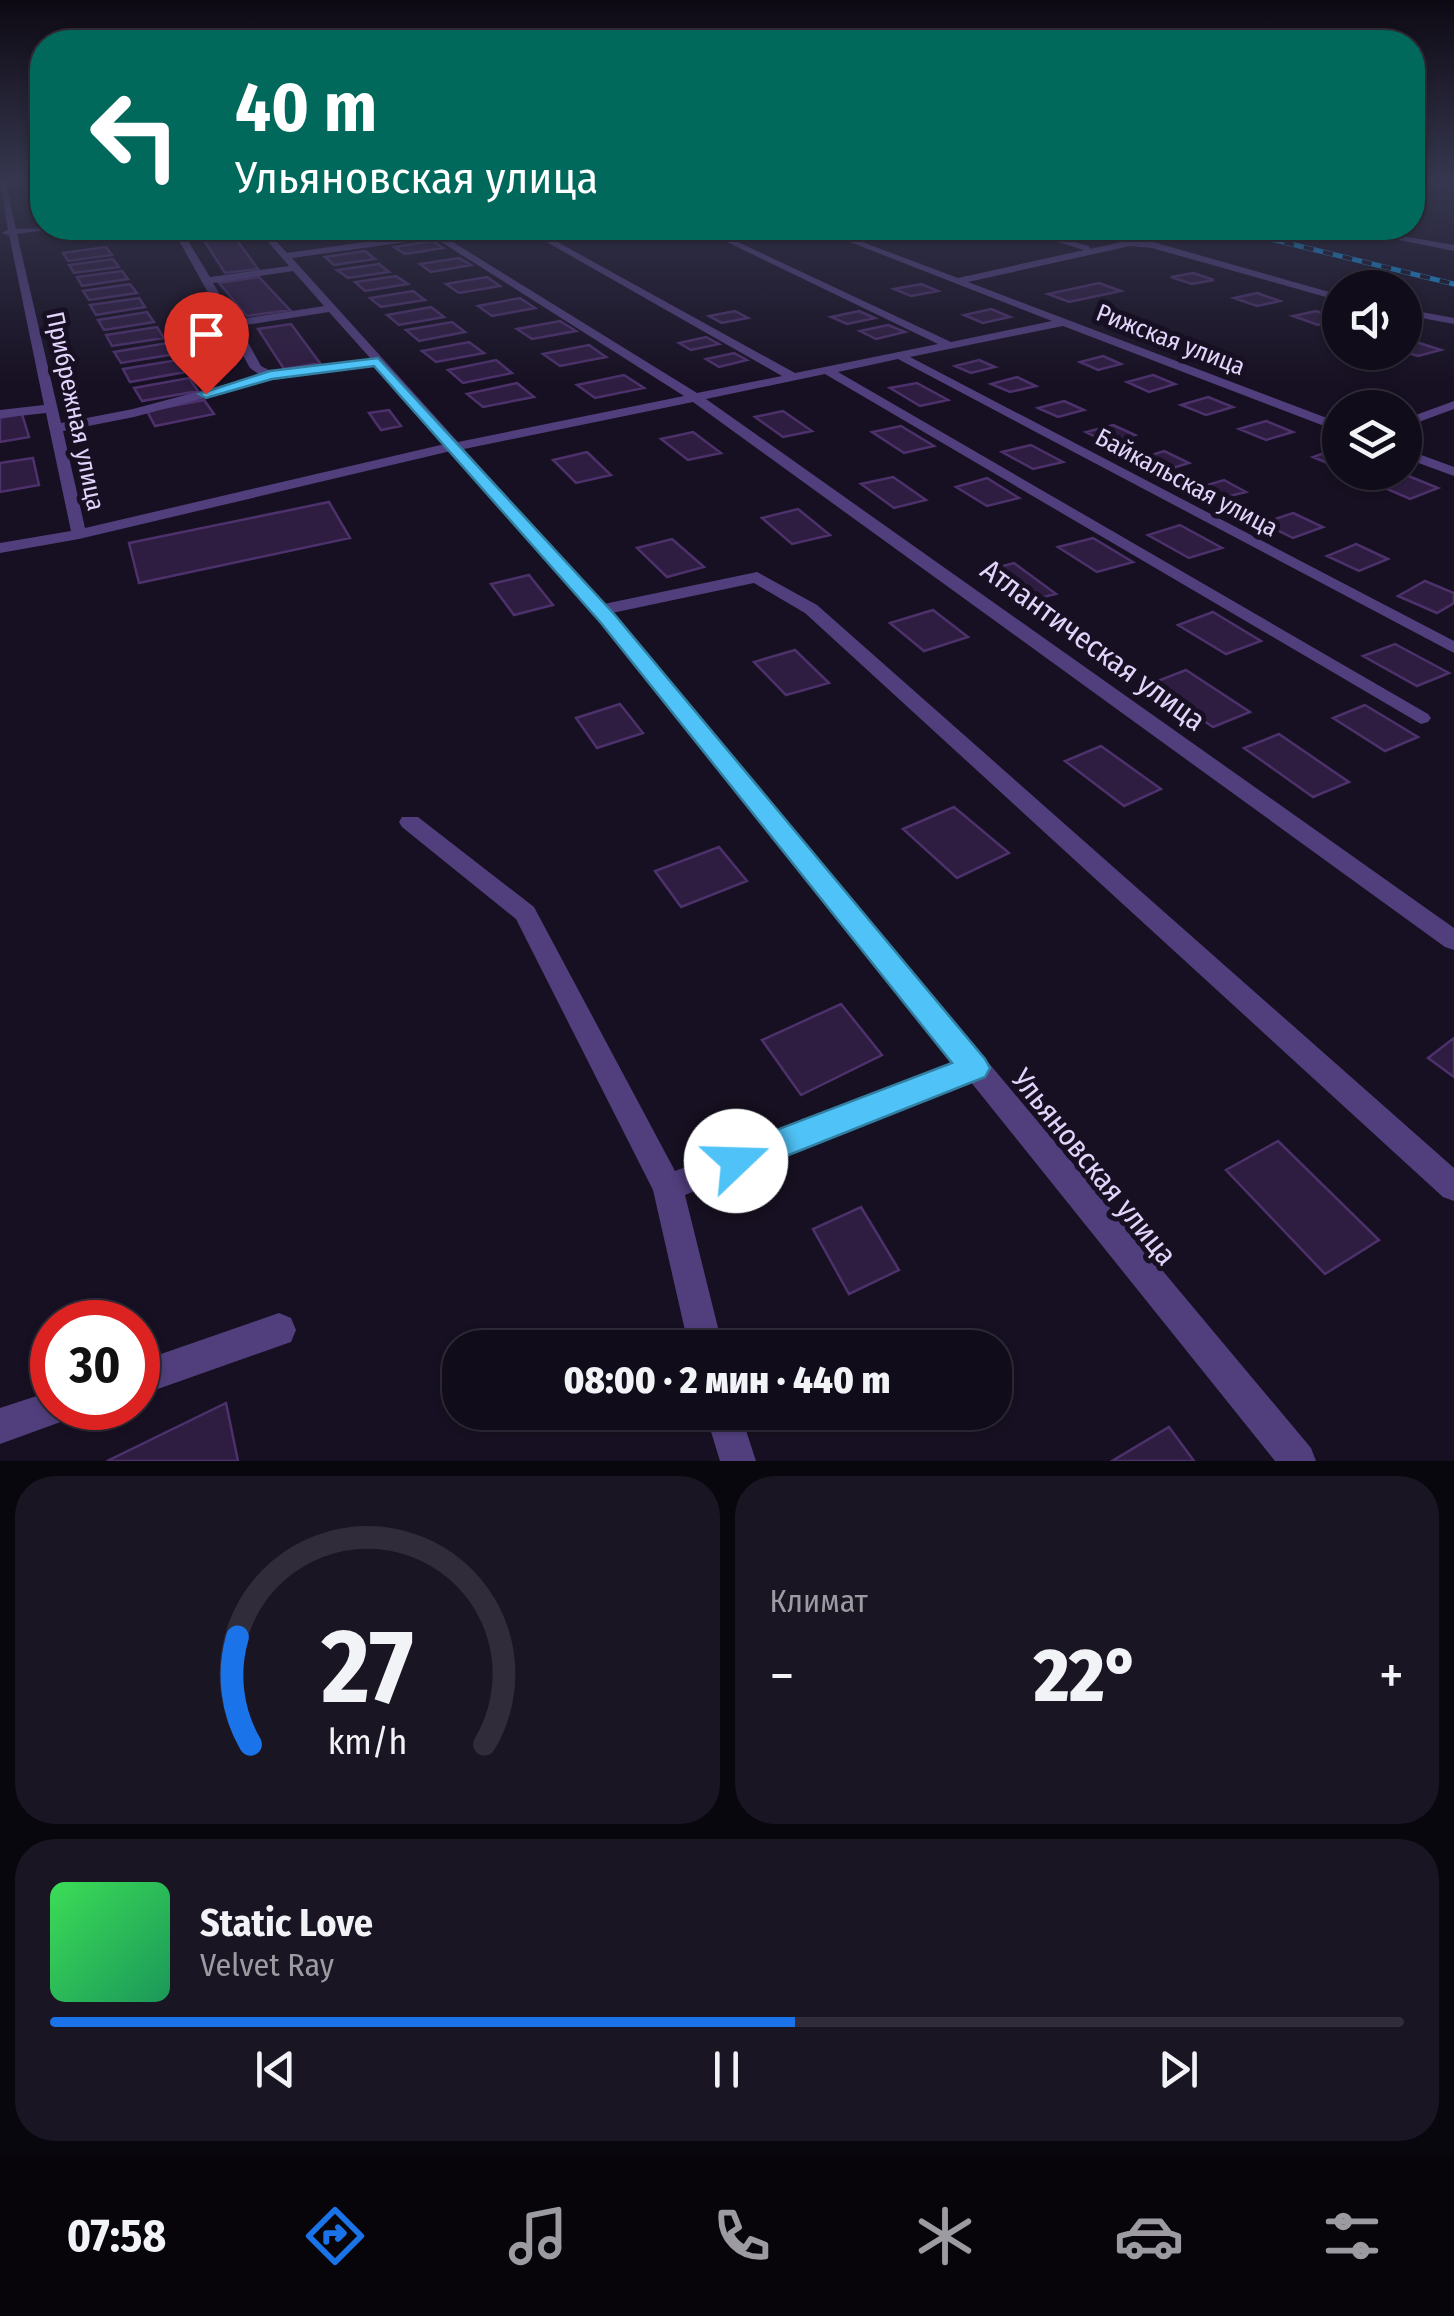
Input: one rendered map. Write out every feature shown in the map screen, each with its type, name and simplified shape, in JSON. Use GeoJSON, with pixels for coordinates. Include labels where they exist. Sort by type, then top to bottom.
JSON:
{"type":"FeatureCollection","features":[{"type":"Feature","properties":{"kind":"street","name":"Прибрежная улица"},"geometry":{"type":"LineString","coordinates":[[11,248],[79,534]]}},
{"type":"Feature","properties":{"kind":"street"},"geometry":{"type":"LineString","coordinates":[[187,248],[256,368],[270,376]]}},
{"type":"Feature","properties":{"kind":"street","name":"Ульяновская улица"},"geometry":{"type":"LineString","coordinates":[[279,248],[600,610],[1298,1461]]}},
{"type":"Feature","properties":{"kind":"street"},"geometry":{"type":"LineString","coordinates":[[205,281],[366,248]]}},
{"type":"Feature","properties":{"kind":"street","name":"Атлантическая улица"},"geometry":{"type":"LineString","coordinates":[[457,248],[696,398],[1454,941]]}},
{"type":"Feature","properties":{"kind":"street"},"geometry":{"type":"LineString","coordinates":[[562,248],[794,378]]}},
{"type":"Feature","properties":{"kind":"street"},"geometry":{"type":"LineString","coordinates":[[745,248],[951,346]]}},
{"type":"Feature","properties":{"kind":"street","name":"Рижская улица"},"geometry":{"type":"LineString","coordinates":[[871,248],[1322,421]]}},
{"type":"Feature","properties":{"kind":"street"},"geometry":{"type":"LineString","coordinates":[[1085,248],[1091,250]]}},
{"type":"Feature","properties":{"kind":"street"},"geometry":{"type":"LineString","coordinates":[[958,281],[1101,248]]}},
{"type":"Feature","properties":{"kind":"street"},"geometry":{"type":"LineString","coordinates":[[1161,248],[1322,293]]}},
{"type":"Feature","properties":{"kind":"street"},"geometry":{"type":"LineString","coordinates":[[232,324],[331,308]]}},
{"type":"Feature","properties":{"kind":"street"},"geometry":{"type":"LineString","coordinates":[[1422,315],[1454,321]]}},
{"type":"Feature","properties":{"kind":"street"},"geometry":{"type":"LineString","coordinates":[[0,548],[79,534],[452,447],[1064,322]]}},
{"type":"Feature","properties":{"kind":"street","name":"Байкальская улица"},"geometry":{"type":"LineString","coordinates":[[900,356],[1454,648]]}},
{"type":"Feature","properties":{"kind":"street"},"geometry":{"type":"LineString","coordinates":[[56,428],[134,413],[270,376],[378,362]]}},
{"type":"Feature","properties":{"kind":"street"},"geometry":{"type":"LineString","coordinates":[[828,371],[1422,718]]}},
{"type":"Feature","properties":{"kind":"street"},"geometry":{"type":"LineString","coordinates":[[1422,418],[1454,406]]}},
{"type":"Feature","properties":{"kind":"street"},"geometry":{"type":"LineString","coordinates":[[0,414],[52,408]]}},
{"type":"Feature","properties":{"kind":"street"},"geometry":{"type":"LineString","coordinates":[[1422,460],[1454,472]]}},
{"type":"Feature","properties":{"kind":"street"},"geometry":{"type":"LineString","coordinates":[[600,610],[757,577],[811,608],[1454,1187]]}},
{"type":"Feature","properties":{"kind":"street"},"geometry":{"type":"LineString","coordinates":[[410,822],[525,913],[668,1188],[702,1330]]}},
{"type":"Feature","properties":{"kind":"street"},"geometry":{"type":"LineString","coordinates":[[668,1188],[974,1068]]}},
{"type":"Feature","properties":{"kind":"street"},"geometry":{"type":"LineString","coordinates":[[160,1371],[280,1330]]}},
{"type":"Feature","properties":{"kind":"street"},"geometry":{"type":"LineString","coordinates":[[0,1426],[30,1416]]}},
{"type":"Feature","properties":{"kind":"street"},"geometry":{"type":"LineString","coordinates":[[728,1430],[738,1461]]}},
{"type":"Feature","properties":{"kind":"building"},"geometry":{"type":"Polygon","coordinates":[[[107,248],[112,255],[68,261],[63,253],[107,248]]]}},
{"type":"Feature","properties":{"kind":"building"},"geometry":{"type":"Polygon","coordinates":[[[209,248],[243,248],[258,269],[225,273],[209,248]]]}},
{"type":"Feature","properties":{"kind":"building"},"geometry":{"type":"Polygon","coordinates":[[[396,248],[442,248],[405,254],[396,248]]]}},
{"type":"Feature","properties":{"kind":"building"},"geometry":{"type":"Polygon","coordinates":[[[365,251],[375,259],[334,265],[325,257],[365,251]]]}},
{"type":"Feature","properties":{"kind":"building"},"geometry":{"type":"Polygon","coordinates":[[[459,258],[471,265],[431,272],[420,264],[459,258]]]}},
{"type":"Feature","properties":{"kind":"building"},"geometry":{"type":"Polygon","coordinates":[[[113,259],[119,267],[74,273],[69,265],[113,259]]]}},
{"type":"Feature","properties":{"kind":"building"},"geometry":{"type":"Polygon","coordinates":[[[379,264],[389,272],[348,278],[337,270],[379,264]]]}},
{"type":"Feature","properties":{"kind":"building"},"geometry":{"type":"Polygon","coordinates":[[[122,271],[128,279],[82,286],[77,277],[122,271]]]}},
{"type":"Feature","properties":{"kind":"building"},"geometry":{"type":"Polygon","coordinates":[[[1193,273],[1214,280],[1192,284],[1171,277],[1193,273]]]}},
{"type":"Feature","properties":{"kind":"building"},"geometry":{"type":"Polygon","coordinates":[[[396,276],[408,284],[365,291],[355,282],[396,276]]]}},
{"type":"Feature","properties":{"kind":"building"},"geometry":{"type":"Polygon","coordinates":[[[259,277],[290,310],[247,316],[219,283],[259,277]]]}},
{"type":"Feature","properties":{"kind":"building"},"geometry":{"type":"Polygon","coordinates":[[[487,277],[500,286],[459,293],[446,284],[487,277]]]}},
{"type":"Feature","properties":{"kind":"building"},"geometry":{"type":"Polygon","coordinates":[[[1099,283],[1121,291],[1069,302],[1048,294],[1099,283]]]}},
{"type":"Feature","properties":{"kind":"building"},"geometry":{"type":"Polygon","coordinates":[[[130,284],[137,293],[89,300],[83,291],[130,284]]]}},
{"type":"Feature","properties":{"kind":"building"},"geometry":{"type":"Polygon","coordinates":[[[921,284],[938,291],[911,296],[894,289],[921,284]]]}},
{"type":"Feature","properties":{"kind":"building"},"geometry":{"type":"Polygon","coordinates":[[[413,291],[425,300],[381,307],[370,298],[413,291]]]}},
{"type":"Feature","properties":{"kind":"building"},"geometry":{"type":"Polygon","coordinates":[[[1257,293],[1280,301],[1257,306],[1234,298],[1257,293]]]}},
{"type":"Feature","properties":{"kind":"building"},"geometry":{"type":"Polygon","coordinates":[[[139,298],[145,307],[96,315],[90,305],[139,298]]]}},
{"type":"Feature","properties":{"kind":"building"},"geometry":{"type":"Polygon","coordinates":[[[520,298],[535,308],[492,316],[478,306],[520,298]]]}},
{"type":"Feature","properties":{"kind":"building"},"geometry":{"type":"Polygon","coordinates":[[[431,307],[444,317],[399,325],[387,315],[431,307]]]}},
{"type":"Feature","properties":{"kind":"building"},"geometry":{"type":"Polygon","coordinates":[[[991,309],[1010,317],[983,323],[964,315],[991,309]]]}},
{"type":"Feature","properties":{"kind":"building"},"geometry":{"type":"Polygon","coordinates":[[[735,311],[748,318],[722,323],[709,316],[735,311]]]}},
{"type":"Feature","properties":{"kind":"building"},"geometry":{"type":"Polygon","coordinates":[[[859,311],[875,318],[847,324],[831,317],[859,311]]]}},
{"type":"Feature","properties":{"kind":"building"},"geometry":{"type":"Polygon","coordinates":[[[1316,311],[1322,313],[1322,324],[1318,325],[1293,316],[1316,311]]]}},
{"type":"Feature","properties":{"kind":"building"},"geometry":{"type":"Polygon","coordinates":[[[147,312],[154,322],[104,330],[98,320],[147,312]]]}},
{"type":"Feature","properties":{"kind":"building"},"geometry":{"type":"Polygon","coordinates":[[[560,321],[576,331],[532,339],[517,329],[560,321]]]}},
{"type":"Feature","properties":{"kind":"building"},"geometry":{"type":"Polygon","coordinates":[[[452,322],[465,332],[419,341],[406,330],[452,322]]]}},
{"type":"Feature","properties":{"kind":"building"},"geometry":{"type":"Polygon","coordinates":[[[291,324],[320,363],[284,369],[258,329],[291,324]]]}},
{"type":"Feature","properties":{"kind":"building"},"geometry":{"type":"Polygon","coordinates":[[[888,325],[905,332],[876,339],[860,331],[888,325]]]}},
{"type":"Feature","properties":{"kind":"building"},"geometry":{"type":"Polygon","coordinates":[[[157,327],[164,338],[112,346],[106,335],[157,327]]]}},
{"type":"Feature","properties":{"kind":"building"},"geometry":{"type":"Polygon","coordinates":[[[706,337],[719,344],[691,350],[679,343],[706,337]]]}},
{"type":"Feature","properties":{"kind":"building"},"geometry":{"type":"Polygon","coordinates":[[[469,342],[484,353],[436,362],[422,351],[469,342]]]}},
{"type":"Feature","properties":{"kind":"building"},"geometry":{"type":"Polygon","coordinates":[[[167,343],[175,354],[121,363],[114,352],[167,343]]]}},
{"type":"Feature","properties":{"kind":"building"},"geometry":{"type":"Polygon","coordinates":[[[1422,344],[1441,350],[1422,355],[1422,344]]]}},
{"type":"Feature","properties":{"kind":"building"},"geometry":{"type":"Polygon","coordinates":[[[589,345],[606,357],[560,366],[543,354],[589,345]]]}},
{"type":"Feature","properties":{"kind":"building"},"geometry":{"type":"Polygon","coordinates":[[[734,353],[747,360],[719,367],[706,359],[734,353]]]}},
{"type":"Feature","properties":{"kind":"building"},"geometry":{"type":"Polygon","coordinates":[[[1103,356],[1121,364],[1098,370],[1080,362],[1103,356]]]}},
{"type":"Feature","properties":{"kind":"building"},"geometry":{"type":"Polygon","coordinates":[[[177,360],[185,372],[130,382],[123,369],[177,360]]]}},
{"type":"Feature","properties":{"kind":"building"},"geometry":{"type":"Polygon","coordinates":[[[496,360],[512,373],[463,383],[448,370],[496,360]]]}},
{"type":"Feature","properties":{"kind":"building"},"geometry":{"type":"Polygon","coordinates":[[[979,360],[995,367],[971,373],[955,366],[979,360]]]}},
{"type":"Feature","properties":{"kind":"building"},"geometry":{"type":"Polygon","coordinates":[[[624,375],[644,388],[595,398],[577,385],[624,375]]]}},
{"type":"Feature","properties":{"kind":"building"},"geometry":{"type":"Polygon","coordinates":[[[1153,375],[1175,384],[1149,392],[1127,382],[1153,375]]]}},
{"type":"Feature","properties":{"kind":"building"},"geometry":{"type":"Polygon","coordinates":[[[1017,377],[1036,386],[1010,392],[991,384],[1017,377]]]}},
{"type":"Feature","properties":{"kind":"building"},"geometry":{"type":"Polygon","coordinates":[[[189,378],[198,391],[142,401],[134,388],[189,378]]]}},
{"type":"Feature","properties":{"kind":"building"},"geometry":{"type":"Polygon","coordinates":[[[517,383],[534,397],[483,407],[467,394],[517,383]]]}},
{"type":"Feature","properties":{"kind":"building"},"geometry":{"type":"Polygon","coordinates":[[[917,383],[948,400],[920,406],[890,388],[917,383]]]}},
{"type":"Feature","properties":{"kind":"building"},"geometry":{"type":"Polygon","coordinates":[[[1208,397],[1233,407],[1206,415],[1181,405],[1208,397]]]}},
{"type":"Feature","properties":{"kind":"building"},"geometry":{"type":"Polygon","coordinates":[[[204,400],[214,414],[155,426],[147,411],[204,400]]]}},
{"type":"Feature","properties":{"kind":"building"},"geometry":{"type":"Polygon","coordinates":[[[1064,401],[1084,410],[1058,417],[1038,408],[1064,401]]]}},
{"type":"Feature","properties":{"kind":"building"},"geometry":{"type":"Polygon","coordinates":[[[389,410],[401,426],[381,430],[369,413],[389,410]]]}},
{"type":"Feature","properties":{"kind":"building"},"geometry":{"type":"Polygon","coordinates":[[[783,411],[812,431],[783,437],[755,417],[783,411]]]}},
{"type":"Feature","properties":{"kind":"building"},"geometry":{"type":"Polygon","coordinates":[[[22,414],[29,437],[0,442],[0,418],[22,414]]]}},
{"type":"Feature","properties":{"kind":"building"},"geometry":{"type":"Polygon","coordinates":[[[1266,421],[1293,432],[1266,440],[1239,429],[1266,421]]]}},
{"type":"Feature","properties":{"kind":"building"},"geometry":{"type":"Polygon","coordinates":[[[1113,425],[1135,435],[1108,443],[1086,432],[1113,425]]]}},
{"type":"Feature","properties":{"kind":"building"},"geometry":{"type":"Polygon","coordinates":[[[901,426],[934,446],[904,453],[872,432],[901,426]]]}},
{"type":"Feature","properties":{"kind":"building"},"geometry":{"type":"Polygon","coordinates":[[[693,432],[721,453],[688,460],[661,439],[693,432]]]}},
{"type":"Feature","properties":{"kind":"building"},"geometry":{"type":"Polygon","coordinates":[[[1031,445],[1063,462],[1033,469],[1002,452],[1031,445]]]}},
{"type":"Feature","properties":{"kind":"building"},"geometry":{"type":"Polygon","coordinates":[[[1164,451],[1189,463],[1160,472],[1136,460],[1164,451]]]}},
{"type":"Feature","properties":{"kind":"building"},"geometry":{"type":"Polygon","coordinates":[[[587,452],[611,475],[576,483],[553,460],[587,452]]]}},
{"type":"Feature","properties":{"kind":"building"},"geometry":{"type":"Polygon","coordinates":[[[33,458],[39,485],[0,492],[0,463],[33,458]]]}},
{"type":"Feature","properties":{"kind":"building"},"geometry":{"type":"Polygon","coordinates":[[[893,477],[926,500],[894,508],[861,484],[893,477]]]}},
{"type":"Feature","properties":{"kind":"building"},"geometry":{"type":"Polygon","coordinates":[[[987,478],[1019,498],[987,506],[956,487],[987,478]]]}},
{"type":"Feature","properties":{"kind":"building"},"geometry":{"type":"Polygon","coordinates":[[[1224,480],[1246,492],[1218,499],[1197,488],[1224,480]]]}},
{"type":"Feature","properties":{"kind":"building"},"geometry":{"type":"Polygon","coordinates":[[[1422,482],[1438,488],[1410,499],[1389,490],[1422,490],[1422,482]]]}},
{"type":"Feature","properties":{"kind":"building"},"geometry":{"type":"Polygon","coordinates":[[[329,502],[350,538],[139,583],[129,543],[329,502]]]}},
{"type":"Feature","properties":{"kind":"building"},"geometry":{"type":"Polygon","coordinates":[[[798,509],[830,535],[792,544],[762,518],[798,509]]]}},
{"type":"Feature","properties":{"kind":"building"},"geometry":{"type":"Polygon","coordinates":[[[1293,513],[1323,527],[1293,538],[1263,523],[1293,513]]]}},
{"type":"Feature","properties":{"kind":"building"},"geometry":{"type":"Polygon","coordinates":[[[1180,525],[1222,548],[1189,558],[1148,535],[1180,525]]]}},
{"type":"Feature","properties":{"kind":"building"},"geometry":{"type":"Polygon","coordinates":[[[1093,538],[1133,562],[1097,572],[1058,547],[1093,538]]]}},
{"type":"Feature","properties":{"kind":"building"},"geometry":{"type":"Polygon","coordinates":[[[672,539],[704,567],[667,577],[637,548],[672,539]]]}},
{"type":"Feature","properties":{"kind":"building"},"geometry":{"type":"Polygon","coordinates":[[[1356,544],[1388,559],[1359,571],[1327,556],[1356,544]]]}},
{"type":"Feature","properties":{"kind":"building"},"geometry":{"type":"Polygon","coordinates":[[[1014,563],[1056,594],[1023,602],[983,571],[1014,563]]]}},
{"type":"Feature","properties":{"kind":"building"},"geometry":{"type":"Polygon","coordinates":[[[529,575],[553,605],[514,615],[491,584],[529,575]]]}},
{"type":"Feature","properties":{"kind":"building"},"geometry":{"type":"Polygon","coordinates":[[[1425,581],[1454,593],[1454,603],[1437,613],[1398,596],[1425,581]]]}},
{"type":"Feature","properties":{"kind":"building"},"geometry":{"type":"Polygon","coordinates":[[[933,610],[968,637],[924,651],[890,623],[933,610]]]}},
{"type":"Feature","properties":{"kind":"building"},"geometry":{"type":"Polygon","coordinates":[[[1213,612],[1261,641],[1226,654],[1178,625],[1213,612]]]}},
{"type":"Feature","properties":{"kind":"building"},"geometry":{"type":"Polygon","coordinates":[[[1395,644],[1449,673],[1417,686],[1363,656],[1395,644]]]}},
{"type":"Feature","properties":{"kind":"building"},"geometry":{"type":"Polygon","coordinates":[[[795,650],[829,683],[786,695],[754,662],[795,650]]]}},
{"type":"Feature","properties":{"kind":"building"},"geometry":{"type":"Polygon","coordinates":[[[1186,670],[1250,712],[1213,727],[1150,684],[1186,670]]]}},
{"type":"Feature","properties":{"kind":"building"},"geometry":{"type":"Polygon","coordinates":[[[620,704],[643,733],[597,748],[576,718],[620,704]]]}},
{"type":"Feature","properties":{"kind":"building"},"geometry":{"type":"Polygon","coordinates":[[[1365,705],[1418,737],[1385,751],[1333,718],[1365,705]]]}},
{"type":"Feature","properties":{"kind":"building"},"geometry":{"type":"Polygon","coordinates":[[[1279,734],[1349,782],[1313,797],[1244,748],[1279,734]]]}},
{"type":"Feature","properties":{"kind":"building"},"geometry":{"type":"Polygon","coordinates":[[[1101,746],[1161,789],[1124,806],[1065,761],[1101,746]]]}},
{"type":"Feature","properties":{"kind":"building"},"geometry":{"type":"Polygon","coordinates":[[[954,807],[1009,853],[957,878],[903,829],[954,807]]]}},
{"type":"Feature","properties":{"kind":"building"},"geometry":{"type":"Polygon","coordinates":[[[719,847],[747,881],[681,907],[655,871],[719,847]]]}},
{"type":"Feature","properties":{"kind":"building"},"geometry":{"type":"Polygon","coordinates":[[[841,1004],[882,1055],[801,1095],[762,1040],[841,1004]]]}},
{"type":"Feature","properties":{"kind":"building"},"geometry":{"type":"Polygon","coordinates":[[[1454,1038],[1454,1077],[1428,1058],[1454,1038]]]}},
{"type":"Feature","properties":{"kind":"building"},"geometry":{"type":"Polygon","coordinates":[[[1278,1141],[1379,1240],[1325,1274],[1226,1170],[1278,1141]]]}},
{"type":"Feature","properties":{"kind":"building"},"geometry":{"type":"Polygon","coordinates":[[[861,1207],[899,1270],[849,1294],[813,1229],[861,1207]]]}},
{"type":"Feature","properties":{"kind":"building"},"geometry":{"type":"Polygon","coordinates":[[[226,1403],[238,1461],[107,1461],[226,1403]]]}},
{"type":"Feature","properties":{"kind":"building"},"geometry":{"type":"Polygon","coordinates":[[[1169,1427],[1194,1461],[1112,1461],[1169,1427]]]}},
{"type":"Feature","properties":{"kind":"railway"},"geometry":{"type":"LineString","coordinates":[[1308,248],[1454,284]]}},
{"type":"Feature","properties":{"kind":"route"},"geometry":{"type":"LineString","coordinates":[[206,394],[270,376],[378,362],[608,619],[974,1068],[736,1161]]}}]}
